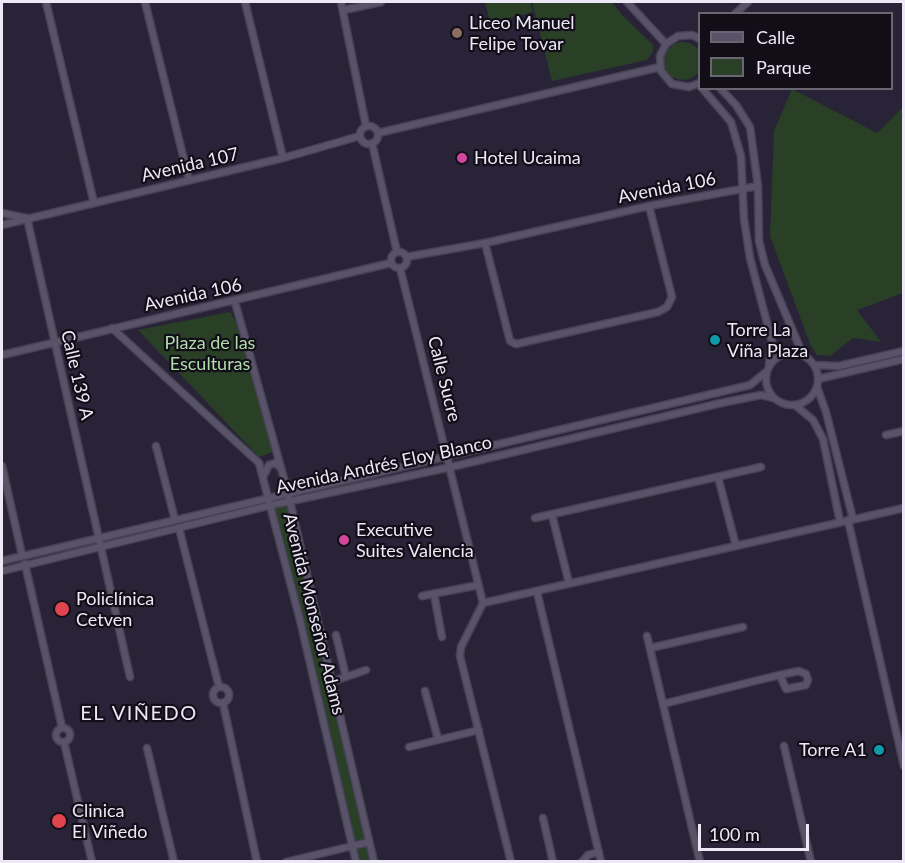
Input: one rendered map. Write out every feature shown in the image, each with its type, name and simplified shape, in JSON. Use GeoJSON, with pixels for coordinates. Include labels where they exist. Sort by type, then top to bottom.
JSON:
{"type":"FeatureCollection","features":[{"type":"Feature","properties":{"kind":"street"},"geometry":{"type":"LineString","coordinates":[[46,2],[94,202]]}},
{"type":"Feature","properties":{"kind":"street"},"geometry":{"type":"LineString","coordinates":[[145,2],[189,180]]}},
{"type":"Feature","properties":{"kind":"street"},"geometry":{"type":"LineString","coordinates":[[245,2],[284,158]]}},
{"type":"Feature","properties":{"kind":"street"},"geometry":{"type":"LineString","coordinates":[[342,2],[366,126]]}},
{"type":"Feature","properties":{"kind":"street"},"geometry":{"type":"LineString","coordinates":[[344,10],[381,2]]}},
{"type":"Feature","properties":{"kind":"street"},"geometry":{"type":"LineString","coordinates":[[627,2],[666,44]]}},
{"type":"Feature","properties":{"kind":"street"},"geometry":{"type":"LineString","coordinates":[[698,39],[685,34],[666,44],[660,56],[660,67],[672,84],[681,87],[698,86]]}},
{"type":"Feature","properties":{"kind":"street"},"geometry":{"type":"LineString","coordinates":[[397,252],[391,258],[391,263],[400,268],[405,266],[406,257],[397,252],[372,143],[378,133],[660,67]]}},
{"type":"Feature","properties":{"kind":"street"},"geometry":{"type":"LineString","coordinates":[[703,90],[731,122],[741,156],[744,219],[750,258],[772,342],[770,364],[766,372],[767,388],[773,398],[781,403],[795,405],[809,399],[817,387],[818,379],[814,365],[803,354],[765,265],[759,241],[758,186],[750,127],[736,105],[722,90]]}},
{"type":"Feature","properties":{"kind":"street"},"geometry":{"type":"LineString","coordinates":[[372,143],[363,142],[360,136],[361,130],[366,126],[372,126],[378,133]]}},
{"type":"Feature","properties":{"kind":"street","name":"Avenida 107"},"geometry":{"type":"LineString","coordinates":[[2,225],[284,158],[360,136]]}},
{"type":"Feature","properties":{"kind":"street","name":"Avenida 106"},"geometry":{"type":"LineString","coordinates":[[406,257],[485,243],[649,206],[758,186]]}},
{"type":"Feature","properties":{"kind":"street"},"geometry":{"type":"LineString","coordinates":[[485,243],[510,341],[516,344],[667,308],[672,297],[649,206]]}},
{"type":"Feature","properties":{"kind":"street"},"geometry":{"type":"LineString","coordinates":[[2,213],[27,218]]}},
{"type":"Feature","properties":{"kind":"street","name":"Calle 139 A"},"geometry":{"type":"LineString","coordinates":[[27,218],[53,342],[102,546],[130,676]]}},
{"type":"Feature","properties":{"kind":"street","name":"Avenida 106"},"geometry":{"type":"LineString","coordinates":[[2,355],[112,328],[235,302],[391,263]]}},
{"type":"Feature","properties":{"kind":"street","name":"Calle Sucre"},"geometry":{"type":"LineString","coordinates":[[400,268],[483,603]]}},
{"type":"Feature","properties":{"kind":"street","name":"Avenida Monseñor Adams"},"geometry":{"type":"LineString","coordinates":[[235,302],[290,501],[374,861]]}},
{"type":"Feature","properties":{"kind":"street","name":"Avenida Monseñor Adams"},"geometry":{"type":"LineString","coordinates":[[112,328],[259,463],[272,505],[356,861]]}},
{"type":"Feature","properties":{"kind":"street"},"geometry":{"type":"LineString","coordinates":[[814,365],[839,366],[903,351]]}},
{"type":"Feature","properties":{"kind":"street"},"geometry":{"type":"LineString","coordinates":[[770,364],[784,353],[803,354]]}},
{"type":"Feature","properties":{"kind":"street"},"geometry":{"type":"LineString","coordinates":[[818,379],[903,359]]}},
{"type":"Feature","properties":{"kind":"street","name":"Avenida Andrés Eloy Blanco"},"geometry":{"type":"LineString","coordinates":[[2,561],[750,386],[766,372]]}},
{"type":"Feature","properties":{"kind":"street"},"geometry":{"type":"LineString","coordinates":[[817,387],[826,412],[903,766]]}},
{"type":"Feature","properties":{"kind":"street","name":"Avenida Andrés Eloy Blanco"},"geometry":{"type":"LineString","coordinates":[[2,571],[272,505],[450,467],[721,403],[761,395],[773,398]]}},
{"type":"Feature","properties":{"kind":"street"},"geometry":{"type":"LineString","coordinates":[[795,405],[813,420],[823,439],[840,522]]}},
{"type":"Feature","properties":{"kind":"street"},"geometry":{"type":"LineString","coordinates":[[886,435],[903,431]]}},
{"type":"Feature","properties":{"kind":"street"},"geometry":{"type":"LineString","coordinates":[[156,446],[175,520]]}},
{"type":"Feature","properties":{"kind":"street"},"geometry":{"type":"LineString","coordinates":[[264,475],[269,465],[275,464],[281,468]]}},
{"type":"Feature","properties":{"kind":"street"},"geometry":{"type":"LineString","coordinates":[[2,466],[22,555]]}},
{"type":"Feature","properties":{"kind":"street"},"geometry":{"type":"LineString","coordinates":[[535,518],[760,467]]}},
{"type":"Feature","properties":{"kind":"street"},"geometry":{"type":"LineString","coordinates":[[718,477],[736,546]]}},
{"type":"Feature","properties":{"kind":"street"},"geometry":{"type":"LineString","coordinates":[[511,861],[460,656],[461,647],[483,603],[903,508]]}},
{"type":"Feature","properties":{"kind":"street"},"geometry":{"type":"LineString","coordinates":[[552,515],[569,584]]}},
{"type":"Feature","properties":{"kind":"street"},"geometry":{"type":"LineString","coordinates":[[179,528],[219,687]]}},
{"type":"Feature","properties":{"kind":"street"},"geometry":{"type":"LineString","coordinates":[[25,564],[62,727],[55,736],[64,742],[92,861]]}},
{"type":"Feature","properties":{"kind":"street"},"geometry":{"type":"LineString","coordinates":[[422,596],[479,585]]}},
{"type":"Feature","properties":{"kind":"street"},"geometry":{"type":"LineString","coordinates":[[537,592],[601,861]]}},
{"type":"Feature","properties":{"kind":"street"},"geometry":{"type":"LineString","coordinates":[[434,594],[442,638]]}},
{"type":"Feature","properties":{"kind":"street"},"geometry":{"type":"LineString","coordinates":[[650,648],[742,627]]}},
{"type":"Feature","properties":{"kind":"street"},"geometry":{"type":"LineString","coordinates":[[336,635],[346,677]]}},
{"type":"Feature","properties":{"kind":"street"},"geometry":{"type":"LineString","coordinates":[[646,636],[700,861]]}},
{"type":"Feature","properties":{"kind":"street"},"geometry":{"type":"LineString","coordinates":[[331,682],[366,670]]}},
{"type":"Feature","properties":{"kind":"street"},"geometry":{"type":"LineString","coordinates":[[663,704],[780,675],[804,671],[808,680],[806,685],[786,689],[780,675]]}},
{"type":"Feature","properties":{"kind":"street"},"geometry":{"type":"LineString","coordinates":[[219,687],[213,692],[213,697],[216,701],[223,703]]}},
{"type":"Feature","properties":{"kind":"street"},"geometry":{"type":"LineString","coordinates":[[219,687],[224,688],[229,694],[223,703],[257,861]]}},
{"type":"Feature","properties":{"kind":"street"},"geometry":{"type":"LineString","coordinates":[[425,692],[438,740]]}},
{"type":"Feature","properties":{"kind":"street"},"geometry":{"type":"LineString","coordinates":[[409,747],[479,730]]}},
{"type":"Feature","properties":{"kind":"street"},"geometry":{"type":"LineString","coordinates":[[784,746],[812,861]]}},
{"type":"Feature","properties":{"kind":"street"},"geometry":{"type":"LineString","coordinates":[[147,748],[174,861]]}},
{"type":"Feature","properties":{"kind":"street"},"geometry":{"type":"LineString","coordinates":[[543,818],[553,861]]}},
{"type":"Feature","properties":{"kind":"street"},"geometry":{"type":"LineString","coordinates":[[286,861],[369,842]]}},
{"type":"Feature","properties":{"kind":"street"},"geometry":{"type":"LineString","coordinates":[[582,861],[588,855],[599,852]]}},
{"type":"Feature","properties":{"kind":"green space"},"geometry":{"type":"Polygon","coordinates":[[[485,2],[530,2],[533,12],[490,23],[485,2]]]}},
{"type":"Feature","properties":{"kind":"green space"},"geometry":{"type":"Polygon","coordinates":[[[532,2],[612,2],[653,45],[653,52],[647,60],[552,81],[532,2]]]}},
{"type":"Feature","properties":{"kind":"green space"},"geometry":{"type":"Polygon","coordinates":[[[683,42],[697,47],[697,75],[683,80],[669,75],[664,61],[669,47],[683,42]]]}},
{"type":"Feature","properties":{"kind":"green space"},"geometry":{"type":"Polygon","coordinates":[[[792,90],[877,133],[903,107],[903,293],[857,310],[881,342],[853,338],[830,356],[817,355],[810,344],[770,236],[774,131],[792,90]]]}},
{"type":"Feature","properties":{"kind":"green space","name":"Plaza de las Esculturas"},"geometry":{"type":"Polygon","coordinates":[[[230,312],[237,323],[244,344],[273,452],[259,457],[138,330],[230,312]]]}},
{"type":"Feature","properties":{"kind":"green space"},"geometry":{"type":"Polygon","coordinates":[[[290,502],[374,861],[356,861],[272,505],[290,502]]]}},
{"type":"Feature","properties":{"kind":"place","name":"Liceo Manuel Felipe Tovar"},"geometry":{"type":"Point","coordinates":[457,33]}},
{"type":"Feature","properties":{"kind":"place","name":"Hotel Ucaima"},"geometry":{"type":"Point","coordinates":[462,158]}},
{"type":"Feature","properties":{"kind":"place","name":"Torre La Viña Plaza"},"geometry":{"type":"Point","coordinates":[715,340]}},
{"type":"Feature","properties":{"kind":"place","name":"Executive Suites Valencia"},"geometry":{"type":"Point","coordinates":[344,540]}},
{"type":"Feature","properties":{"kind":"place","name":"Policlínica Cetven"},"geometry":{"type":"Point","coordinates":[62,609]}},
{"type":"Feature","properties":{"kind":"place","name":"Torre A1"},"geometry":{"type":"Point","coordinates":[879,750]}},
{"type":"Feature","properties":{"kind":"place","name":"Clinica El Viñedo"},"geometry":{"type":"Point","coordinates":[59,821]}},
{"type":"Feature","properties":{"kind":"district","name":"EL VIÑEDO"},"geometry":{"type":"Point","coordinates":[139,714]}}]}
